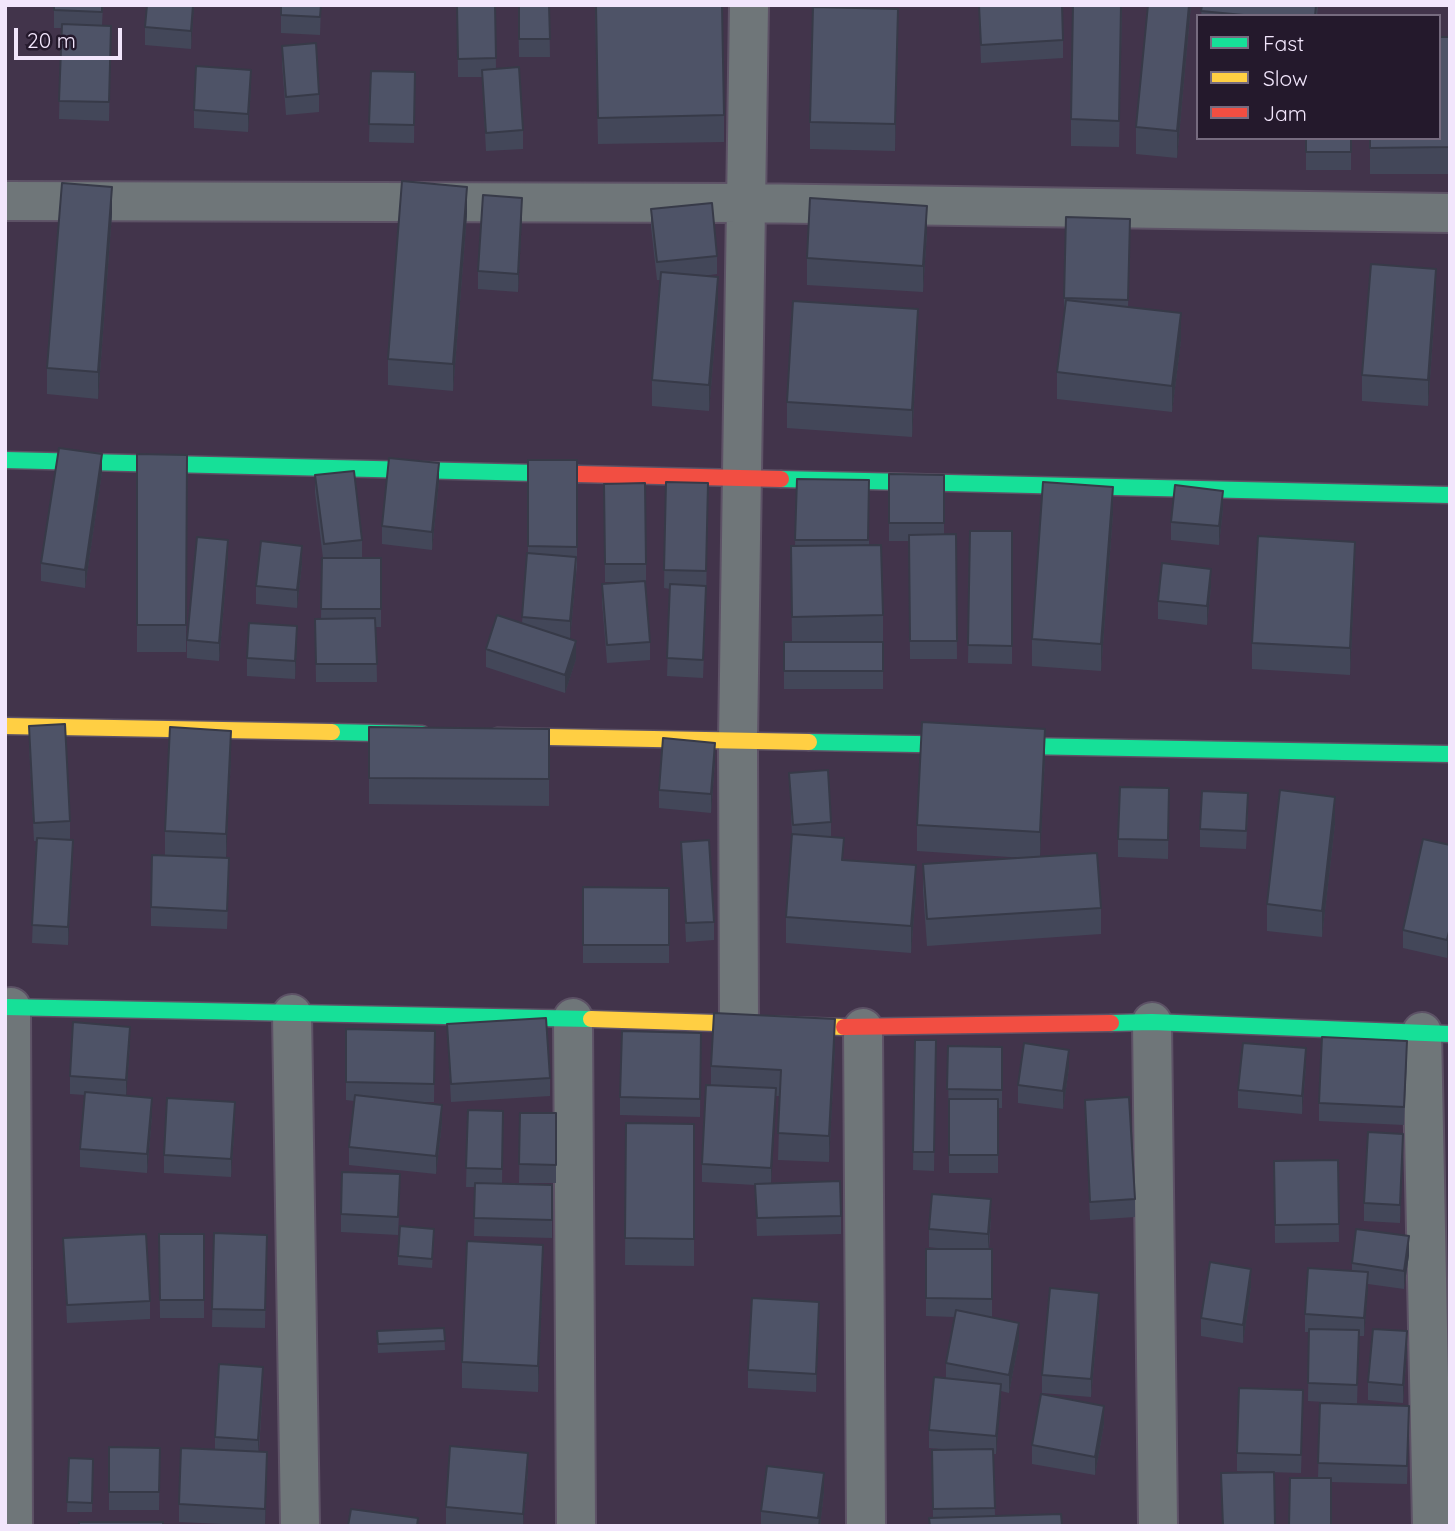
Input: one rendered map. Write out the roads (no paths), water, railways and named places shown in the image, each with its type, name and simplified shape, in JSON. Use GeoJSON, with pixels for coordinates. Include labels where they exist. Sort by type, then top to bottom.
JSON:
{"type":"FeatureCollection","features":[{"type":"Feature","properties":{"kind":"street"},"geometry":{"type":"LineString","coordinates":[[739,1024],[738,740],[749,5]]}},
{"type":"Feature","properties":{"kind":"street"},"geometry":{"type":"LineString","coordinates":[[5,201],[746,203],[1450,214]]}},
{"type":"Feature","properties":{"kind":"street"},"geometry":{"type":"LineString","coordinates":[[5,460],[1450,495]]}},
{"type":"Feature","properties":{"kind":"street"},"geometry":{"type":"LineString","coordinates":[[5,726],[434,734]]}},
{"type":"Feature","properties":{"kind":"street"},"geometry":{"type":"LineString","coordinates":[[475,735],[1450,754]]}},
{"type":"Feature","properties":{"kind":"street"},"geometry":{"type":"LineString","coordinates":[[13,1526],[8,1007],[573,1018],[863,1028],[1152,1022],[1436,1033],[1432,1526]]}},
{"type":"Feature","properties":{"kind":"street"},"geometry":{"type":"LineString","coordinates":[[292,1014],[300,1526]]}},
{"type":"Feature","properties":{"kind":"street"},"geometry":{"type":"LineString","coordinates":[[573,1018],[576,1526]]}},
{"type":"Feature","properties":{"kind":"street"},"geometry":{"type":"LineString","coordinates":[[1152,1022],[1158,1526]]}},
{"type":"Feature","properties":{"kind":"street"},"geometry":{"type":"LineString","coordinates":[[863,1028],[866,1526]]}}]}
